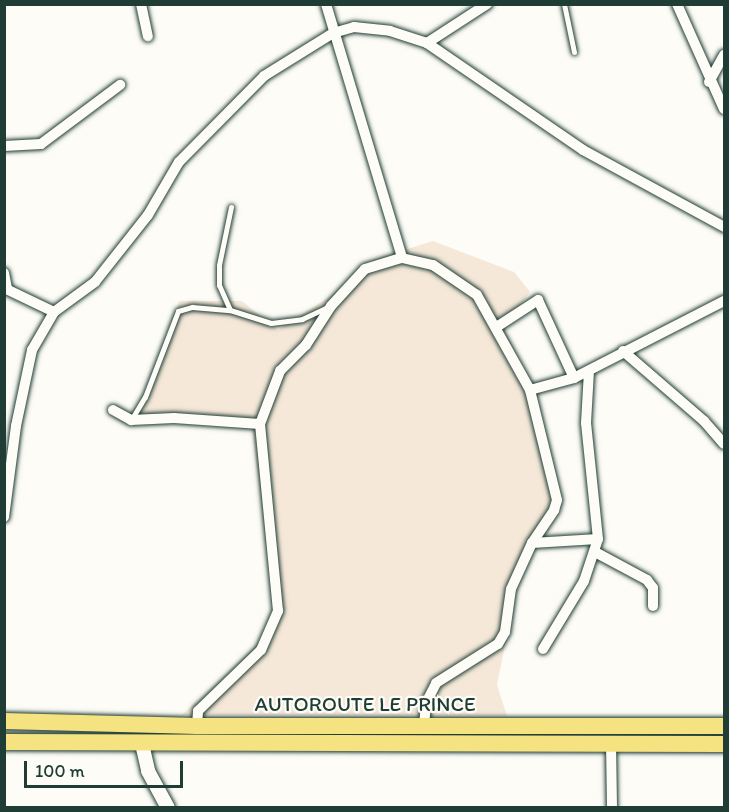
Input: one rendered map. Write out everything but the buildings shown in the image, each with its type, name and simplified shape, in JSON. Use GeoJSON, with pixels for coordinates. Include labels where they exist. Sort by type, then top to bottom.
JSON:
{"type":"FeatureCollection","features":[{"type":"Feature","properties":{"kind":"main road","name":"AUTOROUTE LE PRINCE"},"geometry":{"type":"LineString","coordinates":[[4,721],[197,726],[724,726]]}},
{"type":"Feature","properties":{"kind":"main road","name":"AUTOROUTE LE PRINCE"},"geometry":{"type":"LineString","coordinates":[[4,742],[724,744]]}},
{"type":"Feature","properties":{"kind":"street"},"geometry":{"type":"LineString","coordinates":[[141,4],[148,36]]}},
{"type":"Feature","properties":{"kind":"street"},"geometry":{"type":"LineString","coordinates":[[326,4],[402,258]]}},
{"type":"Feature","properties":{"kind":"street"},"geometry":{"type":"LineString","coordinates":[[427,43],[487,4]]}},
{"type":"Feature","properties":{"kind":"street"},"geometry":{"type":"LineString","coordinates":[[677,4],[709,82],[724,109]]}},
{"type":"Feature","properties":{"kind":"street"},"geometry":{"type":"LineString","coordinates":[[4,518],[16,426],[32,350],[54,312],[95,282],[148,215],[178,162],[264,76],[333,33],[363,28],[390,31],[427,43],[582,150],[724,227]]}},
{"type":"Feature","properties":{"kind":"street"},"geometry":{"type":"LineString","coordinates":[[709,82],[724,55]]}},
{"type":"Feature","properties":{"kind":"street"},"geometry":{"type":"LineString","coordinates":[[4,146],[41,144],[120,85]]}},
{"type":"Feature","properties":{"kind":"street"},"geometry":{"type":"LineString","coordinates":[[197,726],[198,711],[261,650],[278,611],[260,424],[280,371],[306,345],[331,306],[365,269],[402,258],[433,265],[477,295],[498,326],[530,390],[557,500],[532,543],[511,589],[505,632],[498,644],[436,683],[426,703],[424,726]]}},
{"type":"Feature","properties":{"kind":"street"},"geometry":{"type":"LineString","coordinates":[[4,273],[6,288],[54,312]]}},
{"type":"Feature","properties":{"kind":"street"},"geometry":{"type":"LineString","coordinates":[[498,326],[538,300],[574,378]]}},
{"type":"Feature","properties":{"kind":"street"},"geometry":{"type":"LineString","coordinates":[[530,390],[574,378],[724,301]]}},
{"type":"Feature","properties":{"kind":"street"},"geometry":{"type":"LineString","coordinates":[[623,351],[704,421],[724,444]]}},
{"type":"Feature","properties":{"kind":"street"},"geometry":{"type":"LineString","coordinates":[[543,649],[584,581],[596,552],[598,539],[586,423],[589,371]]}},
{"type":"Feature","properties":{"kind":"street"},"geometry":{"type":"LineString","coordinates":[[113,410],[131,420],[174,418],[260,424]]}},
{"type":"Feature","properties":{"kind":"street"},"geometry":{"type":"LineString","coordinates":[[4,429],[16,426]]}},
{"type":"Feature","properties":{"kind":"street"},"geometry":{"type":"LineString","coordinates":[[532,543],[598,539]]}},
{"type":"Feature","properties":{"kind":"street"},"geometry":{"type":"LineString","coordinates":[[596,552],[647,580],[653,588],[653,606]]}},
{"type":"Feature","properties":{"kind":"street"},"geometry":{"type":"LineString","coordinates":[[611,743],[612,807]]}},
{"type":"Feature","properties":{"kind":"street"},"geometry":{"type":"LineString","coordinates":[[142,744],[148,771],[168,807]]}},
{"type":"Feature","properties":{"kind":"lane"},"geometry":{"type":"LineString","coordinates":[[564,4],[574,52]]}},
{"type":"Feature","properties":{"kind":"lane"},"geometry":{"type":"LineString","coordinates":[[230,310],[219,275],[231,207]]}},
{"type":"Feature","properties":{"kind":"lane"},"geometry":{"type":"LineString","coordinates":[[131,420],[145,397],[178,312],[192,307],[230,310],[271,323],[302,319],[331,306]]}},
{"type":"Feature","properties":{"kind":"shaded area"},"geometry":{"type":"Polygon","coordinates":[[[433,241],[514,272],[530,292],[504,327],[540,407],[559,506],[519,574],[497,685],[507,716],[182,715],[252,649],[271,627],[274,612],[252,428],[140,414],[179,301],[242,301],[278,330],[329,297],[373,260],[433,241]]]}}]}
